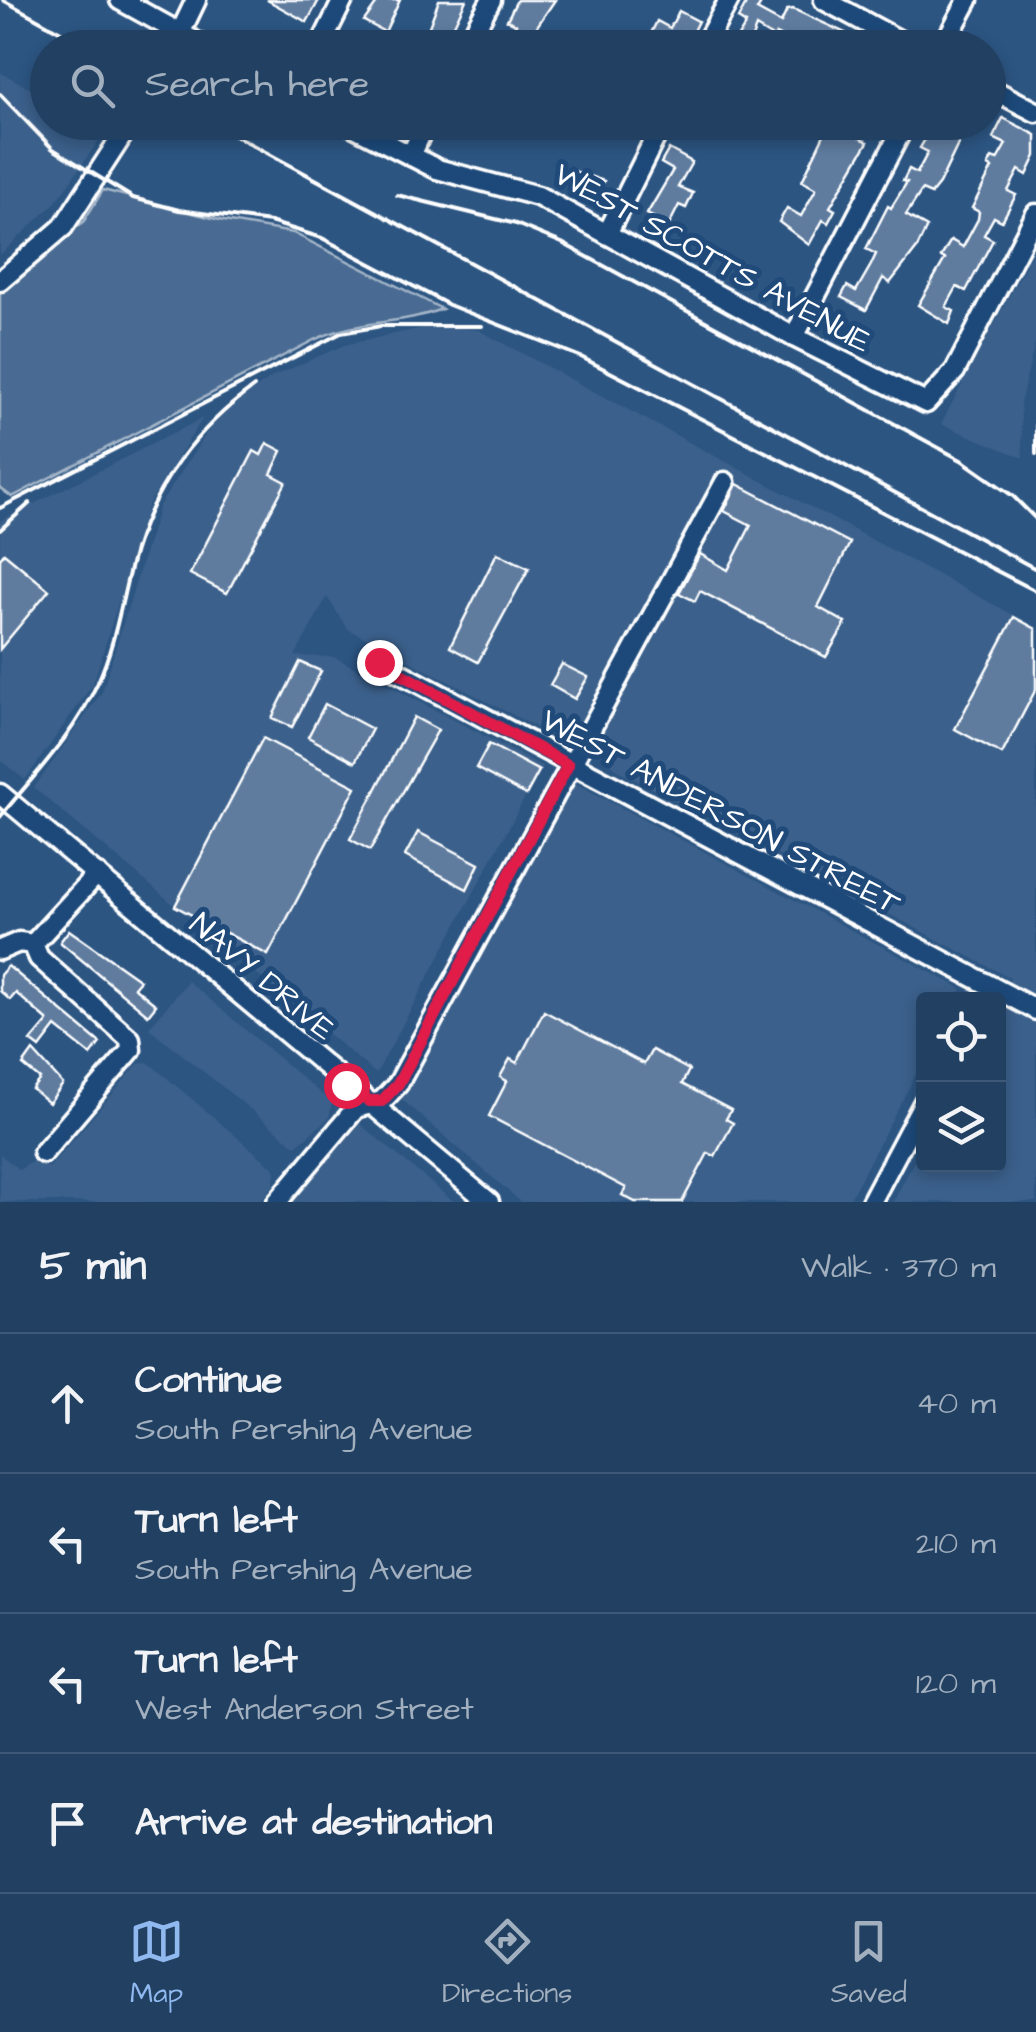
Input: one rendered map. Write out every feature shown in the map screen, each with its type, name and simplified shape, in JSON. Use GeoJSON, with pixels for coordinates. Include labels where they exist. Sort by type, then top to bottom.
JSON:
{"type":"FeatureCollection","features":[{"type":"Feature","properties":{"kind":"street"},"geometry":{"type":"LineString","coordinates":[[120,0],[163,30]]}},
{"type":"Feature","properties":{"kind":"street"},"geometry":{"type":"LineString","coordinates":[[182,30],[196,0]]}},
{"type":"Feature","properties":{"kind":"street"},"geometry":{"type":"LineString","coordinates":[[328,30],[344,0]]}},
{"type":"Feature","properties":{"kind":"street"},"geometry":{"type":"LineString","coordinates":[[475,30],[491,0]]}},
{"type":"Feature","properties":{"kind":"street"},"geometry":{"type":"LineString","coordinates":[[712,30],[728,0]]}},
{"type":"Feature","properties":{"kind":"street"},"geometry":{"type":"LineString","coordinates":[[824,0],[880,30]]}},
{"type":"Feature","properties":{"kind":"street"},"geometry":{"type":"LineString","coordinates":[[952,30],[968,0]]}},
{"type":"Feature","properties":{"kind":"street"},"geometry":{"type":"LineString","coordinates":[[1006,97],[1036,112]]}},
{"type":"Feature","properties":{"kind":"street"},"geometry":{"type":"LineString","coordinates":[[0,281],[63,227],[119,140]]}},
{"type":"Feature","properties":{"kind":"street","name":"WEST SCOTTS AVENUE"},"geometry":{"type":"LineString","coordinates":[[380,140],[458,176],[520,187],[794,337],[906,396],[926,402],[937,395],[955,371],[1036,214]]}},
{"type":"Feature","properties":{"kind":"street"},"geometry":{"type":"LineString","coordinates":[[411,156],[418,140]]}},
{"type":"Feature","properties":{"kind":"street"},"geometry":{"type":"LineString","coordinates":[[607,234],[655,140]]}},
{"type":"Feature","properties":{"kind":"street"},"geometry":{"type":"LineString","coordinates":[[794,337],[897,140]]}},
{"type":"Feature","properties":{"kind":"street"},"geometry":{"type":"LineString","coordinates":[[277,1202],[356,1108],[369,1101],[382,1101],[398,1084],[725,482]]}},
{"type":"Feature","properties":{"kind":"street","name":"WEST ANDERSON STREET"},"geometry":{"type":"LineString","coordinates":[[379,662],[981,992]]}},
{"type":"Feature","properties":{"kind":"street","name":"NAVY DRIVE"},"geometry":{"type":"LineString","coordinates":[[0,794],[489,1202]]}},
{"type":"Feature","properties":{"kind":"street"},"geometry":{"type":"LineString","coordinates":[[32,944],[97,874]]}},
{"type":"Feature","properties":{"kind":"street"},"geometry":{"type":"LineString","coordinates":[[0,950],[19,942],[32,944]]}},
{"type":"Feature","properties":{"kind":"street"},"geometry":{"type":"LineString","coordinates":[[32,944],[39,958],[130,1039],[132,1050],[44,1153]]}},
{"type":"Feature","properties":{"kind":"street","name":"WEST ANDERSON STREET"},"geometry":{"type":"LineString","coordinates":[[1006,1000],[1036,1010]]}},
{"type":"Feature","properties":{"kind":"street"},"geometry":{"type":"LineString","coordinates":[[871,1202],[916,1117]]}},
{"type":"Feature","properties":{"kind":"shaded area"},"geometry":{"type":"Polygon","coordinates":[[[0,72],[30,89],[30,140],[99,140],[56,202],[0,255],[0,72]]]}},
{"type":"Feature","properties":{"kind":"shaded area"},"geometry":{"type":"Polygon","coordinates":[[[103,190],[224,221],[293,233],[442,309],[349,328],[316,339],[12,497],[0,488],[0,292],[84,221],[103,190]]]}},
{"type":"Feature","properties":{"kind":"shaded area"},"geometry":{"type":"Polygon","coordinates":[[[1036,246],[1036,339],[1020,403],[1023,458],[941,424],[1036,246]]]}},
{"type":"Feature","properties":{"kind":"shaded area"},"geometry":{"type":"Polygon","coordinates":[[[432,326],[478,330],[1036,627],[1036,1202],[893,1202],[916,1158],[916,1172],[1006,1172],[1004,992],[1010,978],[619,771],[594,747],[562,730],[557,738],[348,629],[327,597],[295,656],[334,657],[542,766],[376,1074],[34,788],[102,692],[159,506],[219,414],[274,376],[344,345],[432,326]]]}},
{"type":"Feature","properties":{"kind":"shaded area"},"geometry":{"type":"Polygon","coordinates":[[[203,418],[149,503],[93,684],[25,780],[0,760],[0,521],[203,418]]]}},
{"type":"Feature","properties":{"kind":"shaded area"},"geometry":{"type":"Polygon","coordinates":[[[569,780],[962,989],[916,992],[916,1074],[848,1202],[521,1202],[400,1098],[569,780]]]}},
{"type":"Feature","properties":{"kind":"shaded area"},"geometry":{"type":"Polygon","coordinates":[[[188,981],[332,1103],[329,1118],[296,1146],[149,1028],[188,981]]]}},
{"type":"Feature","properties":{"kind":"shaded area"},"geometry":{"type":"Polygon","coordinates":[[[148,1062],[275,1169],[274,1184],[259,1202],[0,1202],[0,1154],[19,1170],[37,1158],[49,1168],[138,1064],[148,1062]]]}},
{"type":"Feature","properties":{"kind":"shaded area"},"geometry":{"type":"Polygon","coordinates":[[[359,1123],[454,1202],[293,1202],[359,1123]]]}},
{"type":"Feature","properties":{"kind":"building"},"geometry":{"type":"Polygon","coordinates":[[[267,0],[319,0],[307,22],[267,0]]]}},
{"type":"Feature","properties":{"kind":"building"},"geometry":{"type":"Polygon","coordinates":[[[379,0],[400,0],[386,30],[364,21],[379,0]]]}},
{"type":"Feature","properties":{"kind":"building"},"geometry":{"type":"Polygon","coordinates":[[[439,0],[466,0],[452,30],[428,30],[439,0]]]}},
{"type":"Feature","properties":{"kind":"building"},"geometry":{"type":"Polygon","coordinates":[[[517,0],[555,0],[535,30],[513,30],[516,24],[507,20],[517,0]]]}},
{"type":"Feature","properties":{"kind":"building"},"geometry":{"type":"Polygon","coordinates":[[[748,0],[763,0],[757,10],[781,23],[787,10],[793,9],[839,30],[742,30],[746,24],[738,19],[748,0]]]}},
{"type":"Feature","properties":{"kind":"building"},"geometry":{"type":"Polygon","coordinates":[[[679,11],[698,21],[694,30],[653,30],[657,21],[670,28],[679,11]]]}},
{"type":"Feature","properties":{"kind":"building"},"geometry":{"type":"Polygon","coordinates":[[[1006,120],[1036,135],[1036,156],[1027,175],[1019,170],[1008,191],[1016,195],[1002,221],[994,217],[984,235],[993,240],[966,291],[957,287],[946,307],[954,311],[949,324],[918,305],[945,259],[941,257],[951,240],[963,247],[978,219],[979,212],[972,208],[992,168],[988,166],[992,158],[997,160],[1006,144],[997,140],[1006,140],[1006,120]]]}},
{"type":"Feature","properties":{"kind":"building"},"geometry":{"type":"Polygon","coordinates":[[[821,140],[868,142],[830,207],[835,210],[828,223],[823,220],[809,245],[779,222],[787,208],[801,216],[816,189],[802,181],[821,140]]]}},
{"type":"Feature","properties":{"kind":"building"},"geometry":{"type":"Polygon","coordinates":[[[925,140],[960,140],[939,184],[931,194],[922,190],[906,215],[927,227],[917,248],[890,283],[883,278],[866,310],[841,297],[847,286],[856,291],[871,265],[876,254],[866,249],[888,206],[891,208],[907,182],[903,181],[909,169],[917,173],[928,152],[920,148],[925,140]]]}},
{"type":"Feature","properties":{"kind":"building"},"geometry":{"type":"Polygon","coordinates":[[[669,149],[692,162],[678,187],[693,193],[686,208],[679,205],[669,225],[647,214],[673,170],[661,163],[669,149]]]}},
{"type":"Feature","properties":{"kind":"building"},"geometry":{"type":"Polygon","coordinates":[[[571,170],[604,181],[598,195],[564,184],[571,170]]]}},
{"type":"Feature","properties":{"kind":"building"},"geometry":{"type":"Polygon","coordinates":[[[267,443],[282,451],[271,474],[286,482],[227,593],[190,574],[254,451],[261,455],[267,443]]]}},
{"type":"Feature","properties":{"kind":"building"},"geometry":{"type":"Polygon","coordinates":[[[737,484],[850,543],[818,607],[846,623],[826,657],[700,591],[695,601],[679,593],[700,554],[728,570],[751,525],[724,511],[737,484]]]}},
{"type":"Feature","properties":{"kind":"building"},"geometry":{"type":"Polygon","coordinates":[[[4,553],[49,590],[0,649],[0,558],[4,553]]]}},
{"type":"Feature","properties":{"kind":"building"},"geometry":{"type":"Polygon","coordinates":[[[497,553],[529,568],[478,662],[450,647],[497,553]]]}},
{"type":"Feature","properties":{"kind":"building"},"geometry":{"type":"Polygon","coordinates":[[[1014,617],[1036,629],[1036,689],[1002,754],[955,729],[1014,617]]]}},
{"type":"Feature","properties":{"kind":"building"},"geometry":{"type":"Polygon","coordinates":[[[300,662],[321,671],[292,727],[272,718],[300,662]]]}},
{"type":"Feature","properties":{"kind":"building"},"geometry":{"type":"Polygon","coordinates":[[[562,664],[588,677],[575,699],[550,685],[562,664]]]}},
{"type":"Feature","properties":{"kind":"building"},"geometry":{"type":"Polygon","coordinates":[[[325,704],[372,729],[355,762],[308,737],[325,704]]]}},
{"type":"Feature","properties":{"kind":"building"},"geometry":{"type":"Polygon","coordinates":[[[414,717],[438,730],[370,850],[350,839],[414,717]]]}},
{"type":"Feature","properties":{"kind":"building"},"geometry":{"type":"Polygon","coordinates":[[[263,738],[356,787],[268,955],[175,906],[263,738]]]}},
{"type":"Feature","properties":{"kind":"building"},"geometry":{"type":"Polygon","coordinates":[[[489,744],[539,771],[526,795],[476,768],[489,744]]]}},
{"type":"Feature","properties":{"kind":"building"},"geometry":{"type":"Polygon","coordinates":[[[418,832],[479,864],[467,889],[405,856],[418,832]]]}},
{"type":"Feature","properties":{"kind":"building"},"geometry":{"type":"Polygon","coordinates":[[[69,930],[140,980],[134,987],[156,1005],[148,1015],[60,942],[69,930]]]}},
{"type":"Feature","properties":{"kind":"building"},"geometry":{"type":"Polygon","coordinates":[[[8,966],[100,1043],[91,1055],[56,1027],[40,1048],[31,1041],[48,1021],[16,993],[10,1000],[0,991],[0,975],[8,966]]]}},
{"type":"Feature","properties":{"kind":"building"},"geometry":{"type":"Polygon","coordinates":[[[544,1011],[644,1064],[652,1050],[689,1070],[682,1084],[731,1110],[726,1119],[733,1123],[715,1156],[708,1153],[682,1202],[635,1202],[622,1195],[626,1188],[489,1116],[507,1081],[500,1077],[510,1059],[517,1063],[544,1011]]]}},
{"type":"Feature","properties":{"kind":"building"},"geometry":{"type":"Polygon","coordinates":[[[33,1051],[63,1084],[49,1103],[32,1089],[40,1079],[23,1065],[33,1051]]]}},
{"type":"Feature","properties":{"kind":"railway"},"geometry":{"type":"LineString","coordinates":[[3,0],[57,30]]}},
{"type":"Feature","properties":{"kind":"railway"},"geometry":{"type":"LineString","coordinates":[[0,94],[30,125]]}},
{"type":"Feature","properties":{"kind":"railway"},"geometry":{"type":"LineString","coordinates":[[44,140],[133,198],[179,210],[270,222],[322,238],[449,305],[581,357],[1036,591]]}},
{"type":"Feature","properties":{"kind":"railway"},"geometry":{"type":"LineString","coordinates":[[243,140],[1036,569]]}},
{"type":"Feature","properties":{"kind":"railway"},"geometry":{"type":"LineString","coordinates":[[397,195],[516,224],[562,243],[963,461],[1013,496],[1036,519]]}},
{"type":"Feature","properties":{"kind":"railway"},"geometry":{"type":"LineString","coordinates":[[0,508],[341,333],[381,326],[482,326]]}},
{"type":"Feature","properties":{"kind":"railway"},"geometry":{"type":"LineString","coordinates":[[0,817],[66,736],[98,682],[115,633],[135,550],[166,480],[214,420],[254,387]]}},
{"type":"Feature","properties":{"kind":"railway"},"geometry":{"type":"LineString","coordinates":[[1036,412],[1036,454]]}},
{"type":"Feature","properties":{"kind":"railway"},"geometry":{"type":"LineString","coordinates":[[0,530],[30,503]]}},
{"type":"Feature","properties":{"kind":"route"},"geometry":{"type":"LineString","coordinates":[[346,1085],[369,1101],[382,1101],[398,1084],[568,765],[379,662]]}}]}
